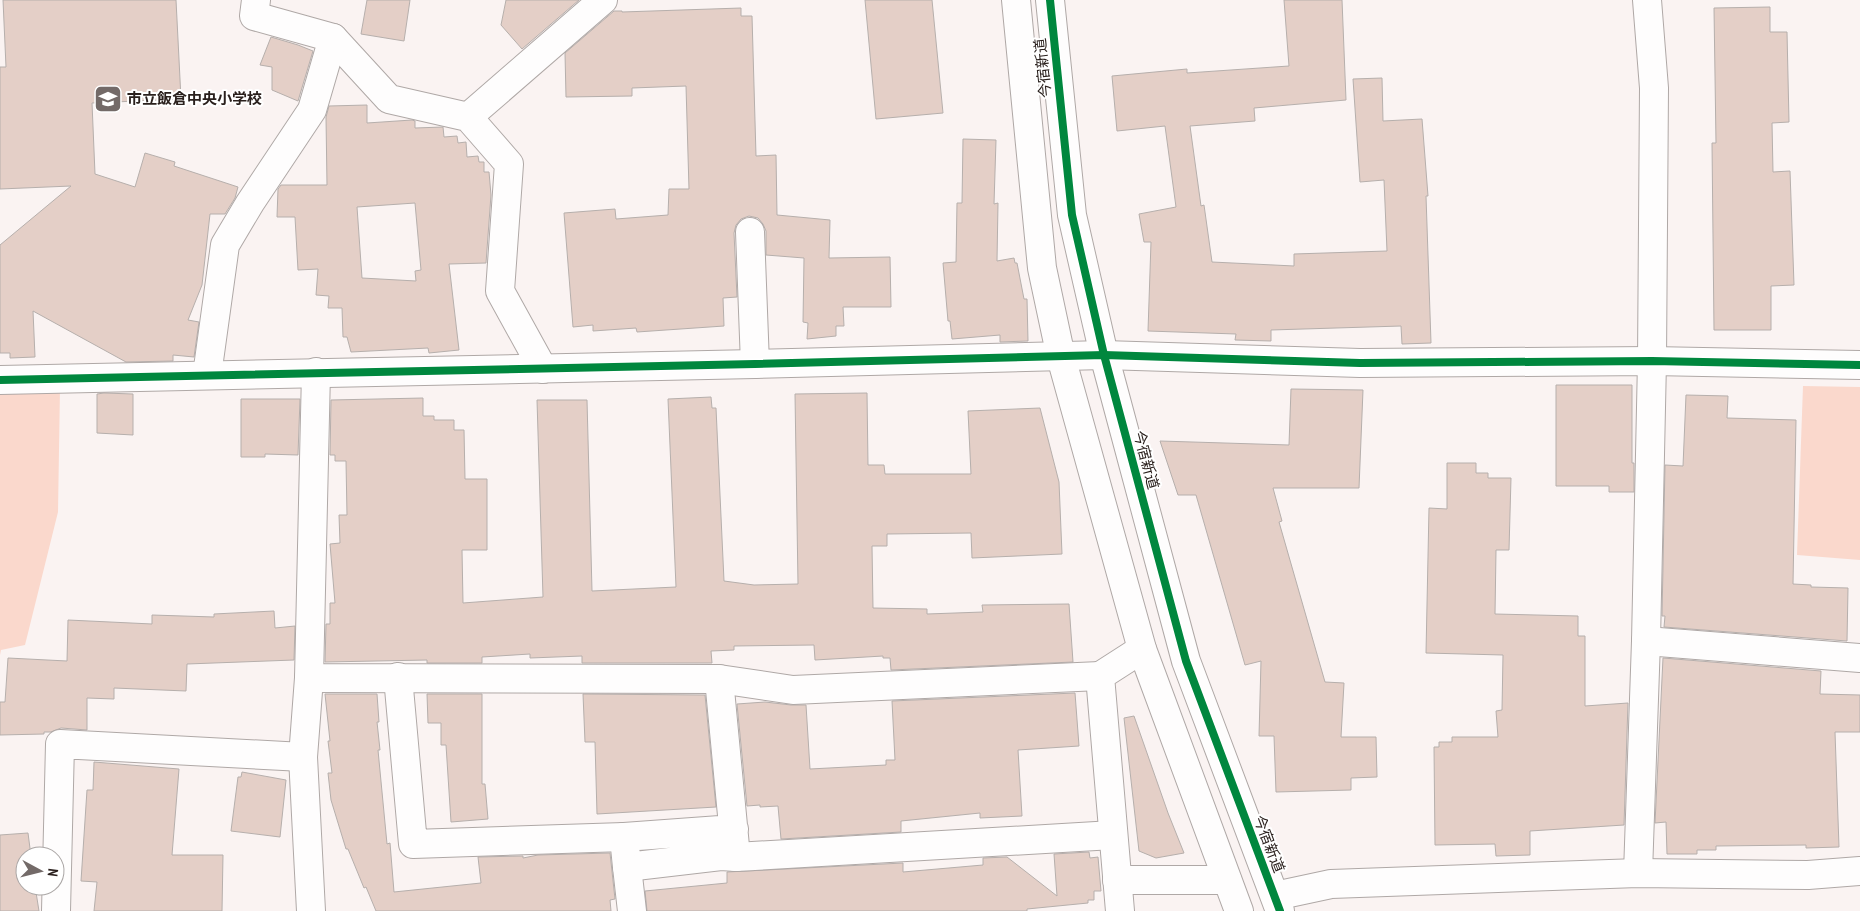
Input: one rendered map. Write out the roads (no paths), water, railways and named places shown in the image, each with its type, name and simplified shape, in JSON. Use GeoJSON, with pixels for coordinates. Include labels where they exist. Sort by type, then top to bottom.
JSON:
{"type":"FeatureCollection","features":[{"type":"Feature","properties":{"kind":"main road"},"geometry":{"type":"LineString","coordinates":[[256,0],[254,16],[333,38],[389,99],[468,117],[509,164],[500,291],[543,369]]}},
{"type":"Feature","properties":{"kind":"main road"},"geometry":{"type":"LineString","coordinates":[[468,117],[603,0]]}},
{"type":"Feature","properties":{"kind":"main road","name":"今宿新道"},"geometry":{"type":"LineString","coordinates":[[1016,0],[1042,268],[1061,357],[1142,649],[1239,911]]}},
{"type":"Feature","properties":{"kind":"main road","name":"今宿新道"},"geometry":{"type":"LineString","coordinates":[[1050,0],[1072,215],[1104,355],[1186,661],[1277,904]]}},
{"type":"Feature","properties":{"kind":"main road"},"geometry":{"type":"LineString","coordinates":[[1638,873],[1646,641],[1652,361],[1654,88],[1647,0]]}},
{"type":"Feature","properties":{"kind":"main road"},"geometry":{"type":"LineString","coordinates":[[207,375],[225,245],[250,203],[312,110],[333,38]]}},
{"type":"Feature","properties":{"kind":"main road"},"geometry":{"type":"LineString","coordinates":[[750,232],[755,364]]}},
{"type":"Feature","properties":{"kind":"main road"},"geometry":{"type":"LineString","coordinates":[[0,380],[1104,355],[1360,363],[1652,361],[1860,365]]}},
{"type":"Feature","properties":{"kind":"main road"},"geometry":{"type":"LineString","coordinates":[[311,911],[303,757],[309,678],[316,372]]}},
{"type":"Feature","properties":{"kind":"main road"},"geometry":{"type":"LineString","coordinates":[[1646,641],[1860,658]]}},
{"type":"Feature","properties":{"kind":"main road"},"geometry":{"type":"LineString","coordinates":[[309,678],[719,678],[792,690],[1100,676],[1142,649]]}},
{"type":"Feature","properties":{"kind":"main road"},"geometry":{"type":"LineString","coordinates":[[1100,676],[1120,911]]}},
{"type":"Feature","properties":{"kind":"main road"},"geometry":{"type":"LineString","coordinates":[[398,677],[413,844],[624,837],[734,829]]}},
{"type":"Feature","properties":{"kind":"main road"},"geometry":{"type":"LineString","coordinates":[[719,678],[736,856]]}},
{"type":"Feature","properties":{"kind":"main road"},"geometry":{"type":"LineString","coordinates":[[56,911],[60,744],[303,757]]}},
{"type":"Feature","properties":{"kind":"main road"},"geometry":{"type":"LineString","coordinates":[[627,867],[721,856],[1113,836]]}},
{"type":"Feature","properties":{"kind":"main road"},"geometry":{"type":"LineString","coordinates":[[624,837],[632,911]]}},
{"type":"Feature","properties":{"kind":"main road"},"geometry":{"type":"LineString","coordinates":[[1277,904],[1331,884],[1638,873],[1808,875],[1860,871]]}},
{"type":"Feature","properties":{"kind":"main road"},"geometry":{"type":"LineString","coordinates":[[1117,880],[1227,880]]}},
{"type":"Feature","properties":{"kind":"place","name":"市立飯倉中央小学校"},"geometry":{"type":"Point","coordinates":[108,99]}}]}
